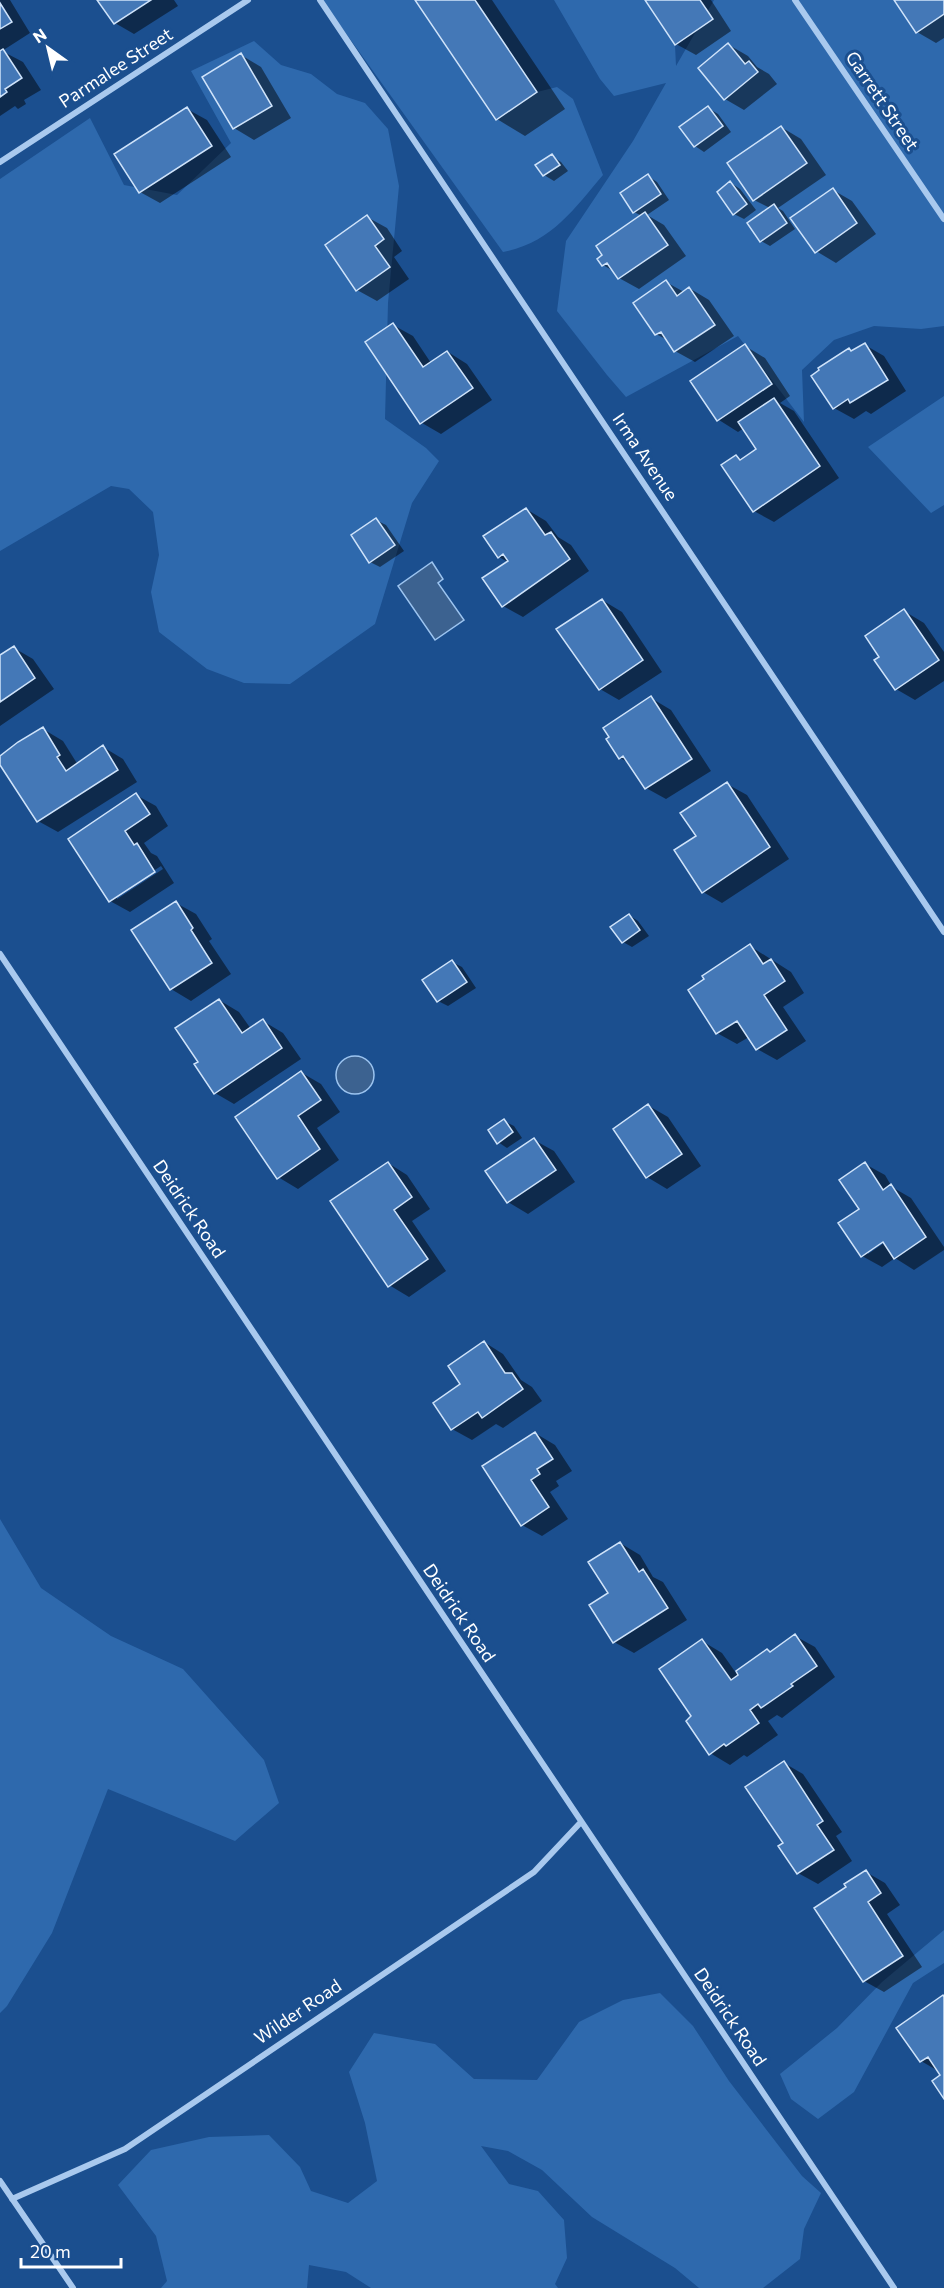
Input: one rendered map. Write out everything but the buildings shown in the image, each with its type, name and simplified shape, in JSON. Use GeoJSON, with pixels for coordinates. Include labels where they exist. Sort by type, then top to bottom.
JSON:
{"type":"FeatureCollection","features":[{"type":"Feature","properties":{"kind":"street","name":"Parmalee Street"},"geometry":{"type":"LineString","coordinates":[[0,162],[248,0]]}},
{"type":"Feature","properties":{"kind":"street","name":"Irma Avenue"},"geometry":{"type":"LineString","coordinates":[[320,0],[944,932]]}},
{"type":"Feature","properties":{"kind":"street","name":"Garrett Street"},"geometry":{"type":"LineString","coordinates":[[795,0],[944,219]]}},
{"type":"Feature","properties":{"kind":"street","name":"Deidrick Road"},"geometry":{"type":"LineString","coordinates":[[0,954],[894,2288]]}},
{"type":"Feature","properties":{"kind":"street","name":"Wilder Road"},"geometry":{"type":"LineString","coordinates":[[12,2199],[125,2149],[534,1872],[581,1822]]}},
{"type":"Feature","properties":{"kind":"street"},"geometry":{"type":"LineString","coordinates":[[0,2181],[73,2288]]}},
{"type":"Feature","properties":{"kind":"shaded area"},"geometry":{"type":"Polygon","coordinates":[[[322,0],[415,0],[495,120],[537,92],[557,87],[573,99],[603,175],[571,212],[548,233],[520,248],[503,252],[322,0]]]}},
{"type":"Feature","properties":{"kind":"shaded area"},"geometry":{"type":"Polygon","coordinates":[[[554,0],[645,0],[675,45],[676,66],[714,0],[944,0],[944,326],[921,329],[874,326],[834,340],[802,370],[804,422],[738,336],[626,397],[557,311],[566,241],[633,141],[666,83],[614,96],[600,79],[554,0]]]}},
{"type":"Feature","properties":{"kind":"shaded area"},"geometry":{"type":"Polygon","coordinates":[[[254,41],[281,65],[311,74],[337,94],[365,103],[388,129],[399,186],[388,303],[385,419],[426,448],[439,461],[412,503],[375,624],[290,684],[244,683],[207,669],[159,632],[151,592],[159,555],[153,512],[129,489],[111,486],[0,551],[0,179],[90,118],[124,185],[177,195],[231,143],[191,71],[254,41]]]}},
{"type":"Feature","properties":{"kind":"shaded area"},"geometry":{"type":"Polygon","coordinates":[[[944,396],[944,505],[931,513],[868,447],[944,396]]]}},
{"type":"Feature","properties":{"kind":"shaded area"},"geometry":{"type":"Polygon","coordinates":[[[432,562],[443,579],[438,583],[464,620],[435,640],[398,586],[432,562]]]}},
{"type":"Feature","properties":{"kind":"shaded area"},"geometry":{"type":"Polygon","coordinates":[[[355,1056],[369,1061],[374,1075],[369,1089],[355,1094],[341,1089],[336,1075],[341,1061],[355,1056]]]}},
{"type":"Feature","properties":{"kind":"shaded area"},"geometry":{"type":"Polygon","coordinates":[[[0,1519],[41,1588],[111,1636],[183,1669],[264,1760],[279,1803],[235,1841],[108,1789],[52,1933],[7,2006],[0,2013],[0,1519]]]}},
{"type":"Feature","properties":{"kind":"shaded area"},"geometry":{"type":"Polygon","coordinates":[[[944,1930],[944,1963],[913,1983],[854,2092],[818,2119],[791,2099],[780,2074],[837,2028],[882,1982],[944,1930]]]}},
{"type":"Feature","properties":{"kind":"shaded area"},"geometry":{"type":"Polygon","coordinates":[[[660,1993],[693,2026],[729,2081],[802,2176],[821,2193],[804,2229],[800,2259],[763,2288],[699,2288],[675,2268],[592,2217],[542,2170],[508,2151],[481,2146],[509,2184],[538,2191],[564,2220],[567,2258],[555,2284],[558,2288],[371,2288],[346,2272],[309,2265],[307,2288],[161,2288],[167,2281],[156,2236],[118,2185],[151,2150],[209,2137],[269,2135],[300,2167],[311,2191],[348,2203],[377,2181],[365,2123],[349,2072],[374,2033],[435,2044],[474,2079],[537,2080],[579,2022],[623,2000],[660,1993]]]}}]}
